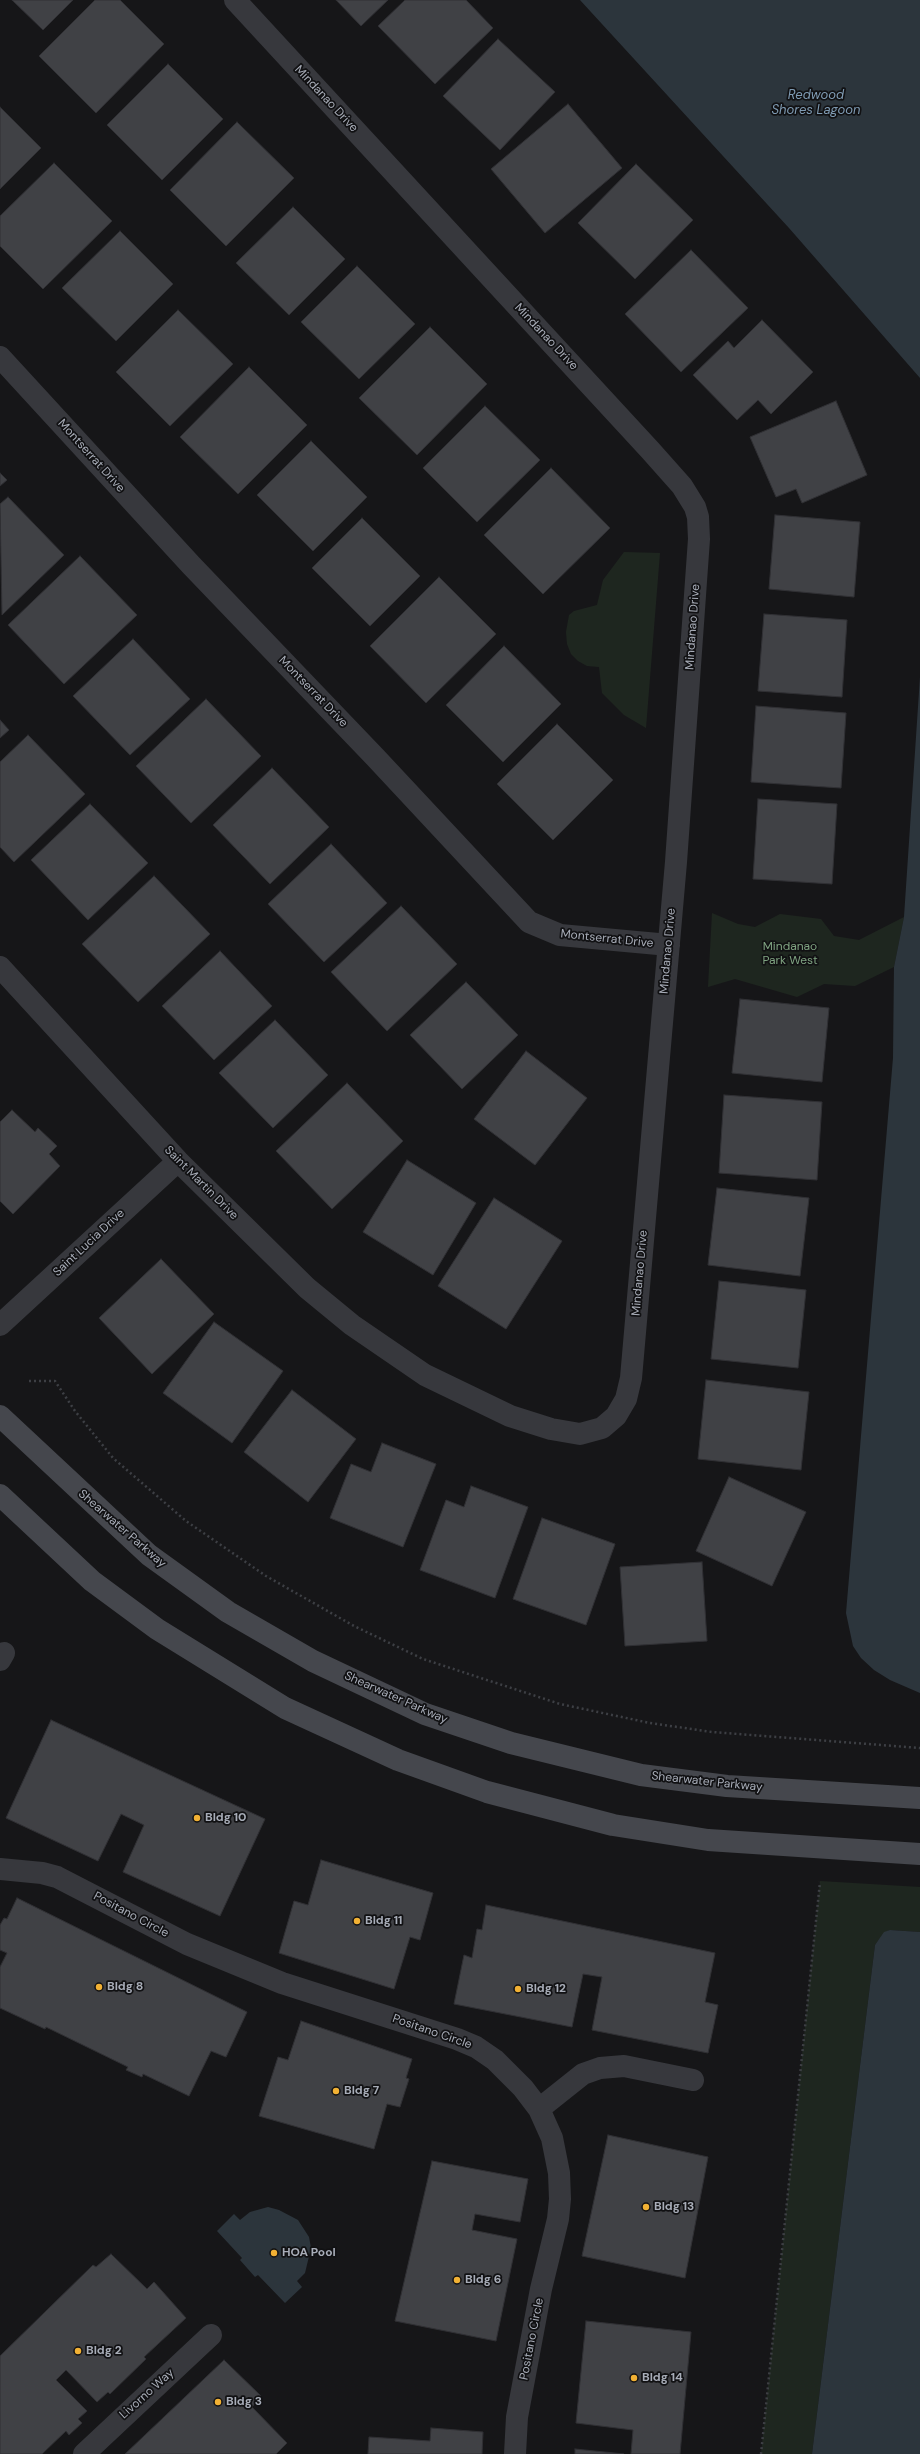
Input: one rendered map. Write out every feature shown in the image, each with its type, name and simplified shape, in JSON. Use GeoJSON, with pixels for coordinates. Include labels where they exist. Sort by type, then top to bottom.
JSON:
{"type":"FeatureCollection","features":[{"type":"Feature","properties":{"kind":"main road","name":"Shearwater Parkway"},"geometry":{"type":"LineString","coordinates":[[0,1416],[149,1556],[216,1603],[313,1661],[425,1714],[511,1743],[640,1775],[727,1786],[920,1798]]}},
{"type":"Feature","properties":{"kind":"main road"},"geometry":{"type":"LineString","coordinates":[[0,1495],[92,1581],[157,1629],[285,1708],[398,1760],[487,1792],[613,1825],[708,1840],[920,1854]]}},
{"type":"Feature","properties":{"kind":"street","name":"Mindanao Drive"},"geometry":{"type":"LineString","coordinates":[[235,0],[650,450],[682,486],[695,507],[699,539],[669,945],[631,1378],[622,1407],[607,1424]]}},
{"type":"Feature","properties":{"kind":"street","name":"Montserrat Drive"},"geometry":{"type":"LineString","coordinates":[[0,357],[191,565],[375,757],[529,922],[560,935],[591,940],[669,945]]}},
{"type":"Feature","properties":{"kind":"street","name":"Saint Martin Drive"},"geometry":{"type":"LineString","coordinates":[[0,967],[178,1161],[307,1288],[352,1325],[425,1375],[510,1416],[550,1429],[580,1434],[594,1432],[607,1424]]}},
{"type":"Feature","properties":{"kind":"street","name":"Saint Lucia Drive"},"geometry":{"type":"LineString","coordinates":[[0,1325],[178,1161]]}},
{"type":"Feature","properties":{"kind":"street","name":"Positano Circle"},"geometry":{"type":"LineString","coordinates":[[0,1868],[42,1873],[57,1877],[187,1944],[282,1983],[446,2035],[476,2047],[504,2068],[539,2109],[555,2149],[559,2173],[560,2199],[558,2219],[541,2289],[517,2416],[515,2454]]}},
{"type":"Feature","properties":{"kind":"street"},"geometry":{"type":"LineString","coordinates":[[539,2109],[583,2074],[600,2068],[624,2066],[693,2080]]}},
{"type":"Feature","properties":{"kind":"street","name":"Livorno Way"},"geometry":{"type":"LineString","coordinates":[[84,2454],[211,2335]]}},
{"type":"Feature","properties":{"kind":"path"},"geometry":{"type":"LineString","coordinates":[[28,1381],[55,1381],[75,1411],[113,1458],[186,1521],[266,1576],[354,1626],[423,1659],[560,1704],[650,1723],[712,1732],[920,1748]]}},
{"type":"Feature","properties":{"kind":"path"},"geometry":{"type":"LineString","coordinates":[[761,2454],[820,1881]]}},
{"type":"Feature","properties":{"kind":"green space"},"geometry":{"type":"Polygon","coordinates":[[[624,552],[660,553],[646,728],[624,715],[602,693],[599,667],[587,666],[578,661],[571,654],[567,644],[566,632],[569,615],[574,611],[597,605],[603,580],[624,552]]]}},
{"type":"Feature","properties":{"kind":"green space","name":"Mindanao Park West"},"geometry":{"type":"Polygon","coordinates":[[[712,913],[738,924],[755,927],[780,914],[821,919],[834,936],[859,940],[904,917],[894,967],[855,986],[824,984],[797,997],[735,979],[708,987],[712,913]]]}},
{"type":"Feature","properties":{"kind":"green space"},"geometry":{"type":"Polygon","coordinates":[[[820,1881],[920,1887],[920,1932],[890,1930],[884,1933],[875,1945],[812,2454],[761,2454],[820,1881]]]}},
{"type":"Feature","properties":{"kind":"water","name":"Redwood Shores Lagoon"},"geometry":{"type":"Polygon","coordinates":[[[580,0],[920,0],[920,378],[789,228],[580,0]]]}},
{"type":"Feature","properties":{"kind":"water"},"geometry":{"type":"Polygon","coordinates":[[[920,677],[920,1693],[890,1680],[874,1670],[861,1658],[853,1646],[846,1613],[893,1058],[894,967],[904,917],[920,677]]]}},
{"type":"Feature","properties":{"kind":"water"},"geometry":{"type":"Polygon","coordinates":[[[890,1930],[920,1932],[920,2454],[812,2454],[875,1945],[884,1932],[890,1930]]]}},
{"type":"Feature","properties":{"kind":"water","name":"HOA Pool"},"geometry":{"type":"Polygon","coordinates":[[[268,2207],[279,2210],[298,2220],[309,2237],[311,2248],[305,2273],[297,2281],[302,2287],[285,2303],[258,2275],[255,2277],[240,2260],[242,2258],[217,2231],[234,2214],[240,2220],[250,2212],[268,2207]]]}},
{"type":"Feature","properties":{"kind":"building"},"geometry":{"type":"Polygon","coordinates":[[[12,0],[73,0],[43,30],[12,0]]]}},
{"type":"Feature","properties":{"kind":"building"},"geometry":{"type":"Polygon","coordinates":[[[95,0],[120,0],[164,44],[96,113],[39,56],[95,0]]]}},
{"type":"Feature","properties":{"kind":"building"},"geometry":{"type":"Polygon","coordinates":[[[336,0],[388,0],[361,26],[336,0]]]}},
{"type":"Feature","properties":{"kind":"building"},"geometry":{"type":"Polygon","coordinates":[[[405,0],[466,0],[493,28],[435,84],[378,26],[405,0]]]}},
{"type":"Feature","properties":{"kind":"building"},"geometry":{"type":"Polygon","coordinates":[[[498,39],[555,92],[500,150],[443,96],[498,39]]]}},
{"type":"Feature","properties":{"kind":"building"},"geometry":{"type":"Polygon","coordinates":[[[168,64],[223,119],[162,180],[107,125],[168,64]]]}},
{"type":"Feature","properties":{"kind":"building"},"geometry":{"type":"Polygon","coordinates":[[[568,104],[622,168],[545,233],[491,169],[568,104]]]}},
{"type":"Feature","properties":{"kind":"building"},"geometry":{"type":"Polygon","coordinates":[[[0,107],[41,148],[0,189],[0,107]]]}},
{"type":"Feature","properties":{"kind":"building"},"geometry":{"type":"Polygon","coordinates":[[[237,122],[294,178],[226,246],[170,190],[237,122]]]}},
{"type":"Feature","properties":{"kind":"building"},"geometry":{"type":"Polygon","coordinates":[[[54,163],[112,221],[43,289],[0,246],[0,216],[54,163]]]}},
{"type":"Feature","properties":{"kind":"building"},"geometry":{"type":"Polygon","coordinates":[[[636,164],[693,220],[635,279],[578,223],[636,164]]]}},
{"type":"Feature","properties":{"kind":"building"},"geometry":{"type":"Polygon","coordinates":[[[293,207],[345,259],[289,315],[236,263],[293,207]]]}},
{"type":"Feature","properties":{"kind":"building"},"geometry":{"type":"Polygon","coordinates":[[[120,231],[173,284],[116,341],[62,288],[120,231]]]}},
{"type":"Feature","properties":{"kind":"building"},"geometry":{"type":"Polygon","coordinates":[[[691,250],[748,308],[681,372],[625,314],[691,250]]]}},
{"type":"Feature","properties":{"kind":"building"},"geometry":{"type":"Polygon","coordinates":[[[357,266],[415,324],[359,379],[301,322],[357,266]]]}},
{"type":"Feature","properties":{"kind":"building"},"geometry":{"type":"Polygon","coordinates":[[[178,310],[233,364],[170,426],[116,372],[178,310]]]}},
{"type":"Feature","properties":{"kind":"building"},"geometry":{"type":"Polygon","coordinates":[[[762,320],[813,372],[771,414],[758,400],[737,420],[693,375],[728,341],[734,348],[762,320]]]}},
{"type":"Feature","properties":{"kind":"building"},"geometry":{"type":"Polygon","coordinates":[[[430,327],[487,384],[417,455],[359,398],[430,327]]]}},
{"type":"Feature","properties":{"kind":"building"},"geometry":{"type":"Polygon","coordinates":[[[249,367],[307,425],[238,494],[180,437],[249,367]]]}},
{"type":"Feature","properties":{"kind":"building"},"geometry":{"type":"Polygon","coordinates":[[[836,401],[867,475],[802,503],[796,489],[776,497],[750,437],[836,401]]]}},
{"type":"Feature","properties":{"kind":"building"},"geometry":{"type":"Polygon","coordinates":[[[485,406],[540,460],[477,522],[423,468],[485,406]]]}},
{"type":"Feature","properties":{"kind":"building"},"geometry":{"type":"Polygon","coordinates":[[[311,441],[367,497],[313,551],[257,495],[311,441]]]}},
{"type":"Feature","properties":{"kind":"building"},"geometry":{"type":"Polygon","coordinates":[[[551,468],[610,528],[543,594],[484,535],[551,468]]]}},
{"type":"Feature","properties":{"kind":"building"},"geometry":{"type":"Polygon","coordinates":[[[0,473],[7,480],[0,486],[0,473]]]}},
{"type":"Feature","properties":{"kind":"building"},"geometry":{"type":"Polygon","coordinates":[[[8,497],[64,555],[2,615],[0,504],[8,497]]]}},
{"type":"Feature","properties":{"kind":"building"},"geometry":{"type":"Polygon","coordinates":[[[775,515],[860,522],[854,597],[769,589],[775,515]]]}},
{"type":"Feature","properties":{"kind":"building"},"geometry":{"type":"Polygon","coordinates":[[[362,518],[420,576],[370,626],[312,568],[362,518]]]}},
{"type":"Feature","properties":{"kind":"building"},"geometry":{"type":"Polygon","coordinates":[[[80,556],[137,615],[64,684],[8,625],[80,556]]]}},
{"type":"Feature","properties":{"kind":"building"},"geometry":{"type":"Polygon","coordinates":[[[439,577],[496,634],[426,703],[370,646],[439,577]]]}},
{"type":"Feature","properties":{"kind":"building"},"geometry":{"type":"Polygon","coordinates":[[[764,614],[847,620],[842,697],[758,691],[764,614]]]}},
{"type":"Feature","properties":{"kind":"building"},"geometry":{"type":"Polygon","coordinates":[[[133,639],[190,699],[130,755],[73,696],[133,639]]]}},
{"type":"Feature","properties":{"kind":"building"},"geometry":{"type":"Polygon","coordinates":[[[504,646],[561,704],[503,762],[446,705],[504,646]]]}},
{"type":"Feature","properties":{"kind":"building"},"geometry":{"type":"Polygon","coordinates":[[[206,699],[261,756],[191,823],[136,766],[206,699]]]}},
{"type":"Feature","properties":{"kind":"building"},"geometry":{"type":"Polygon","coordinates":[[[756,706],[846,713],[841,788],[751,782],[756,706]]]}},
{"type":"Feature","properties":{"kind":"building"},"geometry":{"type":"Polygon","coordinates":[[[0,720],[9,730],[0,738],[0,720]]]}},
{"type":"Feature","properties":{"kind":"building"},"geometry":{"type":"Polygon","coordinates":[[[557,724],[613,780],[553,840],[497,784],[557,724]]]}},
{"type":"Feature","properties":{"kind":"building"},"geometry":{"type":"Polygon","coordinates":[[[28,735],[85,794],[14,862],[0,847],[0,762],[28,735]]]}},
{"type":"Feature","properties":{"kind":"building"},"geometry":{"type":"Polygon","coordinates":[[[272,768],[329,827],[270,884],[213,825],[272,768]]]}},
{"type":"Feature","properties":{"kind":"building"},"geometry":{"type":"Polygon","coordinates":[[[758,799],[837,804],[832,884],[753,879],[758,799]]]}},
{"type":"Feature","properties":{"kind":"building"},"geometry":{"type":"Polygon","coordinates":[[[90,804],[148,863],[88,920],[31,860],[90,804]]]}},
{"type":"Feature","properties":{"kind":"building"},"geometry":{"type":"Polygon","coordinates":[[[331,844],[387,903],[324,962],[268,904],[331,844]]]}},
{"type":"Feature","properties":{"kind":"building"},"geometry":{"type":"Polygon","coordinates":[[[154,876],[210,934],[138,1002],[82,944],[154,876]]]}},
{"type":"Feature","properties":{"kind":"building"},"geometry":{"type":"Polygon","coordinates":[[[401,906],[457,964],[387,1031],[331,972],[401,906]]]}},
{"type":"Feature","properties":{"kind":"building"},"geometry":{"type":"Polygon","coordinates":[[[220,951],[272,1006],[214,1060],[162,1006],[220,951]]]}},
{"type":"Feature","properties":{"kind":"building"},"geometry":{"type":"Polygon","coordinates":[[[466,982],[518,1035],[462,1089],[410,1035],[466,982]]]}},
{"type":"Feature","properties":{"kind":"building"},"geometry":{"type":"Polygon","coordinates":[[[740,999],[829,1008],[822,1082],[732,1073],[740,999]]]}},
{"type":"Feature","properties":{"kind":"building"},"geometry":{"type":"Polygon","coordinates":[[[275,1020],[328,1075],[273,1128],[219,1073],[275,1020]]]}},
{"type":"Feature","properties":{"kind":"building"},"geometry":{"type":"Polygon","coordinates":[[[526,1051],[587,1098],[535,1165],[474,1119],[526,1051]]]}},
{"type":"Feature","properties":{"kind":"building"},"geometry":{"type":"Polygon","coordinates":[[[347,1083],[403,1141],[332,1209],[276,1151],[347,1083]]]}},
{"type":"Feature","properties":{"kind":"building"},"geometry":{"type":"Polygon","coordinates":[[[724,1095],[822,1102],[817,1180],[719,1173],[724,1095]]]}},
{"type":"Feature","properties":{"kind":"building"},"geometry":{"type":"Polygon","coordinates":[[[12,1110],[35,1132],[38,1128],[57,1146],[49,1154],[60,1166],[13,1214],[0,1201],[0,1122],[12,1110]]]}},
{"type":"Feature","properties":{"kind":"building"},"geometry":{"type":"Polygon","coordinates":[[[407,1160],[476,1203],[433,1275],[363,1232],[407,1160]]]}},
{"type":"Feature","properties":{"kind":"building"},"geometry":{"type":"Polygon","coordinates":[[[717,1188],[809,1198],[800,1276],[708,1265],[717,1188]]]}},
{"type":"Feature","properties":{"kind":"building"},"geometry":{"type":"Polygon","coordinates":[[[494,1198],[562,1241],[506,1329],[438,1286],[494,1198]]]}},
{"type":"Feature","properties":{"kind":"building"},"geometry":{"type":"Polygon","coordinates":[[[161,1259],[214,1314],[152,1374],[99,1318],[161,1259]]]}},
{"type":"Feature","properties":{"kind":"building"},"geometry":{"type":"Polygon","coordinates":[[[719,1281],[806,1290],[798,1368],[711,1359],[719,1281]]]}},
{"type":"Feature","properties":{"kind":"building"},"geometry":{"type":"Polygon","coordinates":[[[214,1322],[283,1371],[232,1443],[163,1393],[214,1322]]]}},
{"type":"Feature","properties":{"kind":"building"},"geometry":{"type":"Polygon","coordinates":[[[706,1380],[809,1392],[801,1470],[698,1459],[706,1380]]]}},
{"type":"Feature","properties":{"kind":"building"},"geometry":{"type":"Polygon","coordinates":[[[292,1390],[356,1439],[308,1502],[244,1452],[292,1390]]]}},
{"type":"Feature","properties":{"kind":"building"},"geometry":{"type":"Polygon","coordinates":[[[382,1443],[436,1464],[403,1547],[330,1518],[351,1464],[371,1472],[382,1443]]]}},
{"type":"Feature","properties":{"kind":"building"},"geometry":{"type":"Polygon","coordinates":[[[729,1477],[806,1512],[772,1586],[696,1551],[729,1477]]]}},
{"type":"Feature","properties":{"kind":"building"},"geometry":{"type":"Polygon","coordinates":[[[471,1486],[528,1507],[495,1598],[420,1570],[446,1500],[464,1507],[471,1486]]]}},
{"type":"Feature","properties":{"kind":"building"},"geometry":{"type":"Polygon","coordinates":[[[542,1518],[615,1544],[586,1625],[513,1599],[542,1518]]]}},
{"type":"Feature","properties":{"kind":"building"},"geometry":{"type":"Polygon","coordinates":[[[702,1562],[707,1641],[625,1646],[620,1567],[702,1562]]]}},
{"type":"Feature","properties":{"kind":"building","name":"Bldg 10"},"geometry":{"type":"Polygon","coordinates":[[[51,1720],[265,1819],[220,1916],[123,1872],[144,1825],[121,1814],[98,1861],[6,1818],[51,1720]]]}},
{"type":"Feature","properties":{"kind":"building","name":"Bldg 11"},"geometry":{"type":"Polygon","coordinates":[[[321,1860],[433,1893],[420,1940],[410,1937],[394,1989],[279,1953],[294,1901],[308,1905],[321,1860]]]}},
{"type":"Feature","properties":{"kind":"building","name":"Bldg 8"},"geometry":{"type":"Polygon","coordinates":[[[17,1898],[247,2012],[226,2057],[211,2051],[189,2096],[143,2074],[142,2077],[126,2070],[128,2067],[46,2027],[45,2029],[0,2008],[0,1967],[7,1953],[0,1950],[0,1925],[4,1918],[7,1919],[17,1898]]]}},
{"type":"Feature","properties":{"kind":"building","name":"Bldg 12"},"geometry":{"type":"Polygon","coordinates":[[[486,1905],[715,1953],[705,2002],[718,2005],[708,2053],[592,2030],[602,1977],[583,1974],[572,2027],[454,2004],[464,1955],[472,1958],[477,1929],[482,1930],[486,1905]]]}},
{"type":"Feature","properties":{"kind":"building","name":"Bldg 7"},"geometry":{"type":"Polygon","coordinates":[[[301,2021],[412,2059],[406,2078],[409,2079],[400,2107],[387,2104],[374,2149],[259,2116],[278,2057],[288,2060],[301,2021]]]}},
{"type":"Feature","properties":{"kind":"building","name":"Bldg 13"},"geometry":{"type":"Polygon","coordinates":[[[608,2135],[708,2157],[685,2278],[582,2256],[608,2135]]]}},
{"type":"Feature","properties":{"kind":"building","name":"Bldg 6"},"geometry":{"type":"Polygon","coordinates":[[[432,2161],[528,2179],[520,2222],[475,2214],[472,2230],[517,2239],[496,2341],[395,2321],[432,2161]]]}},
{"type":"Feature","properties":{"kind":"building","name":"Bldg 2"},"geometry":{"type":"Polygon","coordinates":[[[111,2254],[147,2289],[154,2282],[186,2318],[144,2357],[146,2359],[110,2394],[108,2392],[97,2402],[66,2370],[56,2380],[87,2411],[78,2419],[82,2423],[69,2435],[66,2431],[42,2454],[0,2454],[0,2356],[93,2265],[96,2267],[111,2254]]]}},
{"type":"Feature","properties":{"kind":"building","name":"Bldg 14"},"geometry":{"type":"Polygon","coordinates":[[[586,2321],[691,2332],[680,2454],[631,2454],[633,2430],[576,2423],[586,2321]]]}},
{"type":"Feature","properties":{"kind":"building","name":"Bldg 3"},"geometry":{"type":"Polygon","coordinates":[[[224,2360],[261,2396],[252,2407],[287,2443],[276,2454],[125,2454],[224,2360]]]}},
{"type":"Feature","properties":{"kind":"building"},"geometry":{"type":"Polygon","coordinates":[[[431,2428],[483,2432],[482,2454],[368,2454],[369,2437],[430,2441],[431,2428]]]}},
{"type":"Feature","properties":{"kind":"building"},"geometry":{"type":"Polygon","coordinates":[[[575,2449],[624,2454],[575,2454],[575,2449]]]}},
{"type":"Feature","properties":{"kind":"place","name":"Bldg 10"},"geometry":{"type":"Point","coordinates":[197,1818]}},
{"type":"Feature","properties":{"kind":"place","name":"Bldg 11"},"geometry":{"type":"Point","coordinates":[357,1921]}},
{"type":"Feature","properties":{"kind":"place","name":"Bldg 8"},"geometry":{"type":"Point","coordinates":[99,1987]}},
{"type":"Feature","properties":{"kind":"place","name":"Bldg 12"},"geometry":{"type":"Point","coordinates":[518,1989]}},
{"type":"Feature","properties":{"kind":"place","name":"Bldg 7"},"geometry":{"type":"Point","coordinates":[336,2091]}},
{"type":"Feature","properties":{"kind":"place","name":"Bldg 13"},"geometry":{"type":"Point","coordinates":[646,2207]}},
{"type":"Feature","properties":{"kind":"place","name":"HOA Pool"},"geometry":{"type":"Point","coordinates":[274,2253]}},
{"type":"Feature","properties":{"kind":"place","name":"Bldg 6"},"geometry":{"type":"Point","coordinates":[457,2280]}},
{"type":"Feature","properties":{"kind":"place","name":"Bldg 2"},"geometry":{"type":"Point","coordinates":[78,2351]}},
{"type":"Feature","properties":{"kind":"place","name":"Bldg 14"},"geometry":{"type":"Point","coordinates":[634,2378]}},
{"type":"Feature","properties":{"kind":"place","name":"Bldg 3"},"geometry":{"type":"Point","coordinates":[218,2402]}}]}
